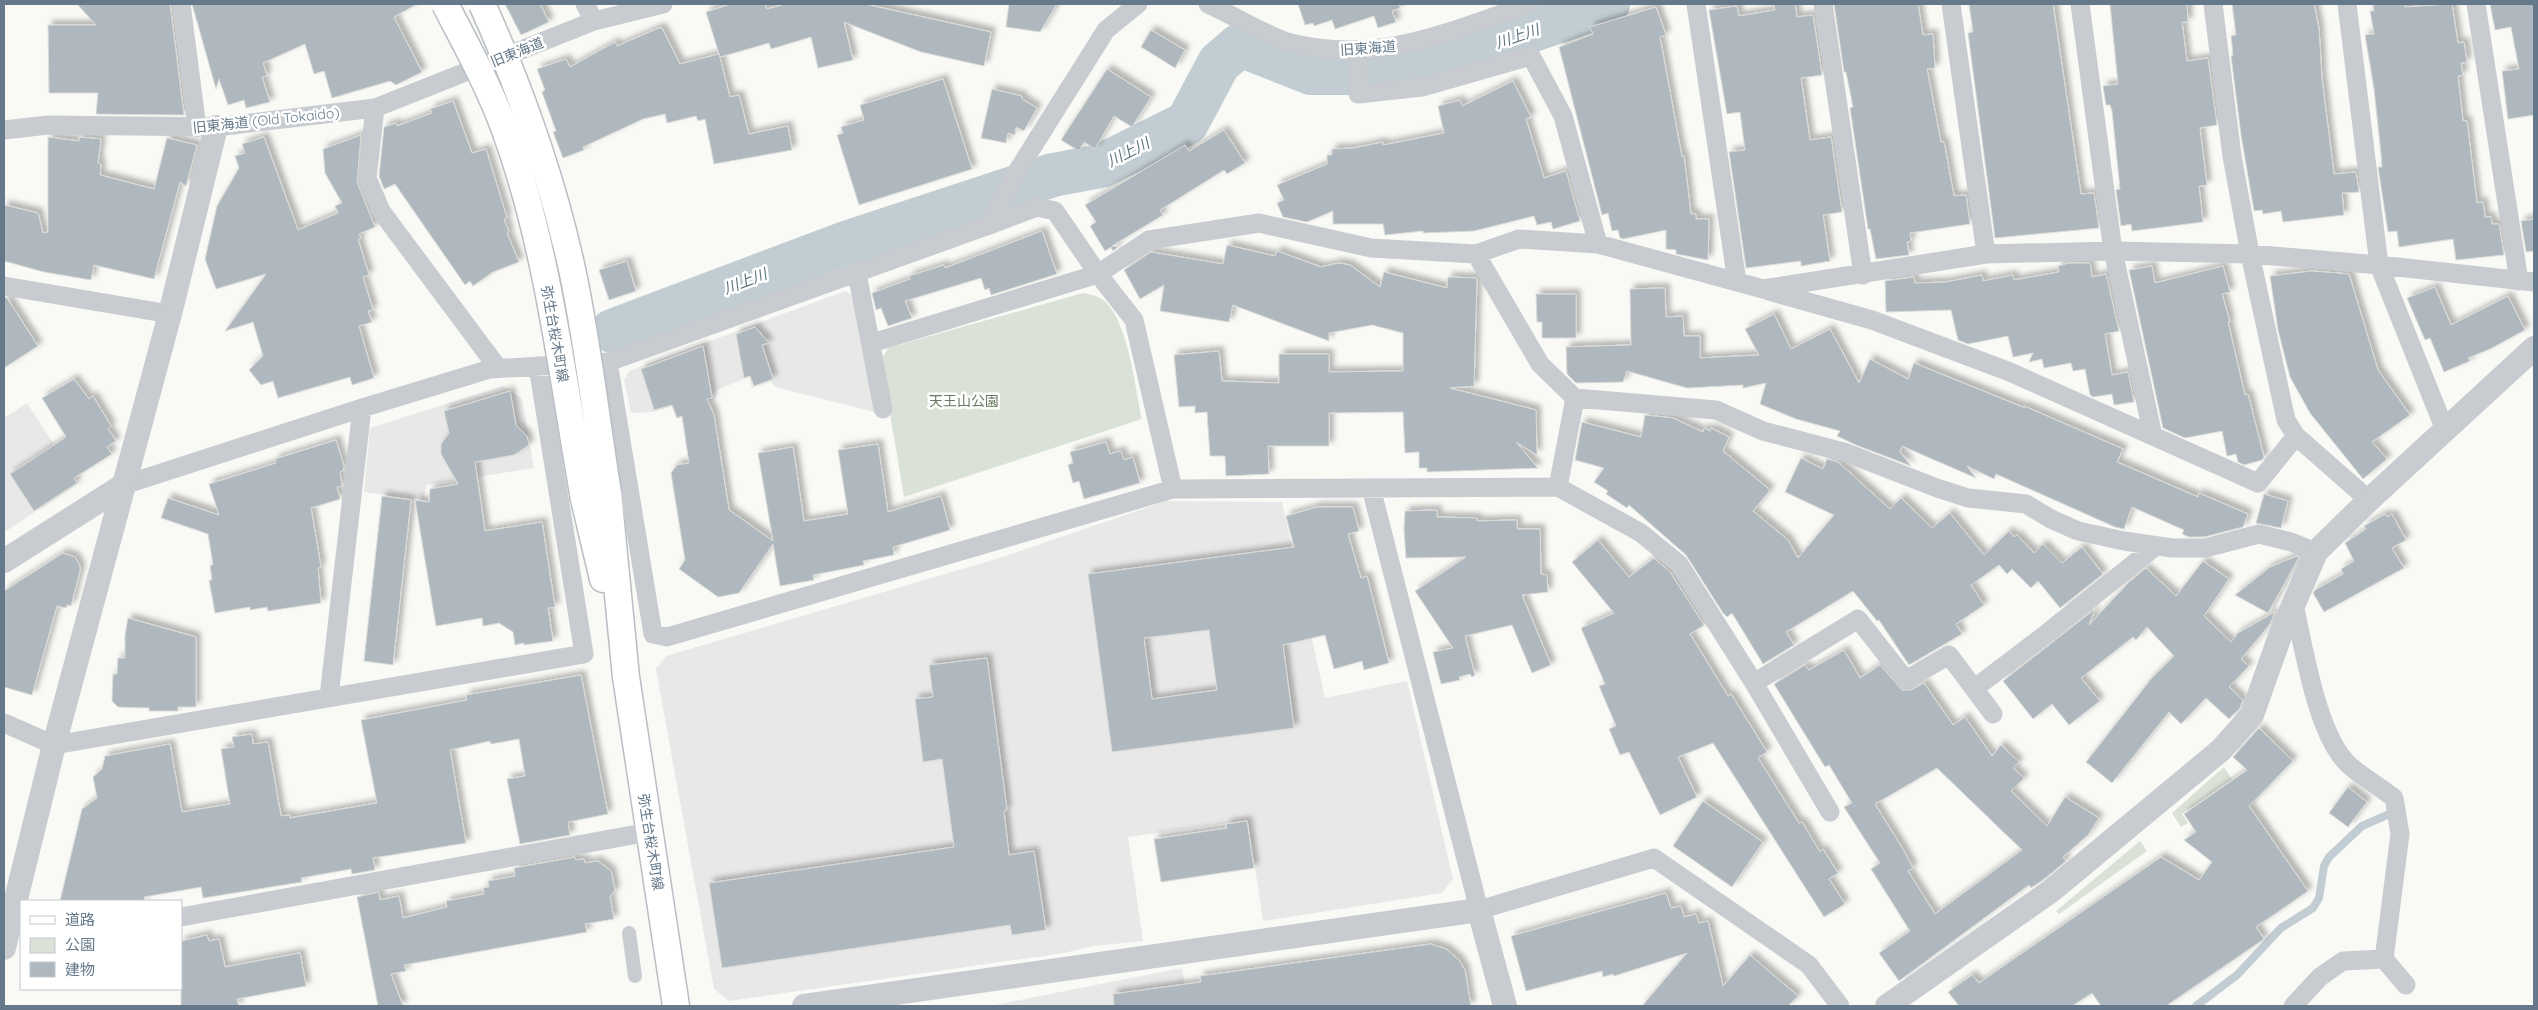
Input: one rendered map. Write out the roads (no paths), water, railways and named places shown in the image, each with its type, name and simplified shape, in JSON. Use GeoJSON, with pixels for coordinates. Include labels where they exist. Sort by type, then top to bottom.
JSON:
{"type":"FeatureCollection","features":[{"type":"Feature","properties":{"kind":"main road","name":"弥生台桜木町線"},"geometry":{"type":"LineString","coordinates":[[445,4],[474,59],[504,129],[524,190],[596,496]]}},
{"type":"Feature","properties":{"kind":"main road","name":"弥生台桜木町線"},"geometry":{"type":"LineString","coordinates":[[482,4],[503,50],[528,120],[549,182],[567,252],[596,496],[626,677],[676,1006]]}},
{"type":"Feature","properties":{"kind":"street"},"geometry":{"type":"LineString","coordinates":[[20,946],[4,949],[54,745],[170,314],[206,128],[182,4]]}},
{"type":"Feature","properties":{"kind":"street"},"geometry":{"type":"LineString","coordinates":[[585,4],[594,21]]}},
{"type":"Feature","properties":{"kind":"street","name":"旧東海道"},"geometry":{"type":"LineString","coordinates":[[375,108],[594,21],[663,4]]}},
{"type":"Feature","properties":{"kind":"street"},"geometry":{"type":"LineString","coordinates":[[992,219],[1018,170],[1106,30],[1138,4]]}},
{"type":"Feature","properties":{"kind":"street","name":"旧東海道"},"geometry":{"type":"LineString","coordinates":[[1208,4],[1289,42],[1358,56],[1419,41],[1530,4]]}},
{"type":"Feature","properties":{"kind":"street"},"geometry":{"type":"LineString","coordinates":[[1696,4],[1737,282]]}},
{"type":"Feature","properties":{"kind":"street"},"geometry":{"type":"LineString","coordinates":[[1823,4],[1863,275]]}},
{"type":"Feature","properties":{"kind":"street"},"geometry":{"type":"LineString","coordinates":[[1951,4],[1986,254]]}},
{"type":"Feature","properties":{"kind":"street"},"geometry":{"type":"LineString","coordinates":[[2080,4],[2113,251],[2153,436]]}},
{"type":"Feature","properties":{"kind":"street"},"geometry":{"type":"LineString","coordinates":[[2214,4],[2232,156],[2250,254],[2286,420],[2296,436],[2369,500]]}},
{"type":"Feature","properties":{"kind":"street"},"geometry":{"type":"LineString","coordinates":[[2347,4],[2379,265],[2445,430]]}},
{"type":"Feature","properties":{"kind":"street"},"geometry":{"type":"LineString","coordinates":[[1763,289],[1863,275],[1986,254],[2113,251],[2250,254],[2379,265],[2527,282],[2476,4]]}},
{"type":"Feature","properties":{"kind":"street"},"geometry":{"type":"LineString","coordinates":[[1358,56],[1359,92],[1422,87],[1531,56],[1563,116],[1598,244]]}},
{"type":"Feature","properties":{"kind":"street"},"geometry":{"type":"LineString","coordinates":[[498,59],[518,105],[540,170],[562,252],[581,364]]}},
{"type":"Feature","properties":{"kind":"street"},"geometry":{"type":"LineString","coordinates":[[375,108],[367,178],[381,211],[498,368]]}},
{"type":"Feature","properties":{"kind":"street","name":"旧東海道 (Old Tokaido)"},"geometry":{"type":"LineString","coordinates":[[4,130],[48,125],[206,128],[375,108]]}},
{"type":"Feature","properties":{"kind":"street"},"geometry":{"type":"LineString","coordinates":[[4,561],[124,485],[490,369],[608,362],[857,273],[992,219],[1037,208],[1055,211],[1098,274],[1134,320],[1173,489]]}},
{"type":"Feature","properties":{"kind":"street"},"geometry":{"type":"LineString","coordinates":[[872,343],[1098,274],[1149,240],[1259,223],[1371,248],[1476,254],[1519,238],[1598,244],[1872,320],[2010,372],[2258,483],[2296,436]]}},
{"type":"Feature","properties":{"kind":"street"},"geometry":{"type":"LineString","coordinates":[[1476,254],[1540,364],[1574,398],[1716,410],[1763,431],[1847,453],[1968,498],[2026,504],[2051,519],[2078,531],[2156,546],[2205,548],[2259,534],[2291,542],[2316,552]]}},
{"type":"Feature","properties":{"kind":"street"},"geometry":{"type":"LineString","coordinates":[[857,273],[883,408]]}},
{"type":"Feature","properties":{"kind":"street"},"geometry":{"type":"LineString","coordinates":[[4,286],[170,314]]}},
{"type":"Feature","properties":{"kind":"street"},"geometry":{"type":"LineString","coordinates":[[1887,1006],[2052,891],[2221,750],[2252,715],[2316,552],[2369,500],[2534,348]]}},
{"type":"Feature","properties":{"kind":"street"},"geometry":{"type":"LineString","coordinates":[[608,362],[653,634],[667,637],[1173,489],[1558,487],[1641,534],[1679,564],[1754,683],[1830,812]]}},
{"type":"Feature","properties":{"kind":"street"},"geometry":{"type":"LineString","coordinates":[[4,723],[54,745],[584,654],[538,366]]}},
{"type":"Feature","properties":{"kind":"street"},"geometry":{"type":"LineString","coordinates":[[1558,487],[1574,398]]}},
{"type":"Feature","properties":{"kind":"street"},"geometry":{"type":"LineString","coordinates":[[329,697],[362,408]]}},
{"type":"Feature","properties":{"kind":"street"},"geometry":{"type":"LineString","coordinates":[[1371,488],[1505,1006]]}},
{"type":"Feature","properties":{"kind":"street"},"geometry":{"type":"LineString","coordinates":[[1975,688],[2156,546]]}},
{"type":"Feature","properties":{"kind":"street"},"geometry":{"type":"LineString","coordinates":[[2294,605],[2318,704],[2330,740],[2349,766],[2394,798],[2400,834],[2384,959],[2406,985]]}},
{"type":"Feature","properties":{"kind":"street"},"geometry":{"type":"LineString","coordinates":[[1754,683],[1858,619],[1906,680],[1949,655],[1993,714]]}},
{"type":"Feature","properties":{"kind":"street"},"geometry":{"type":"LineString","coordinates":[[182,917],[649,832]]}},
{"type":"Feature","properties":{"kind":"street"},"geometry":{"type":"LineString","coordinates":[[804,1006],[1479,910],[1654,858],[1810,965],[1840,1006]]}},
{"type":"Feature","properties":{"kind":"street"},"geometry":{"type":"LineString","coordinates":[[629,932],[635,976]]}},
{"type":"Feature","properties":{"kind":"street"},"geometry":{"type":"LineString","coordinates":[[2293,1006],[2320,977],[2343,961],[2384,959]]}},
{"type":"Feature","properties":{"kind":"waterway","name":"川上川"},"geometry":{"type":"LineString","coordinates":[[612,331],[843,244],[1053,175],[1101,166],[1187,123],[1219,63],[1240,45],[1311,73],[1410,73],[1608,4]]}},
{"type":"Feature","properties":{"kind":"waterway"},"geometry":{"type":"LineString","coordinates":[[2196,1006],[2237,975],[2281,928],[2313,908],[2319,898],[2324,866],[2329,857],[2362,826],[2387,815]]}},
{"type":"Feature","properties":{"kind":"park label","name":"天王山公園"},"geometry":{"type":"Point","coordinates":[964,401]}}]}
